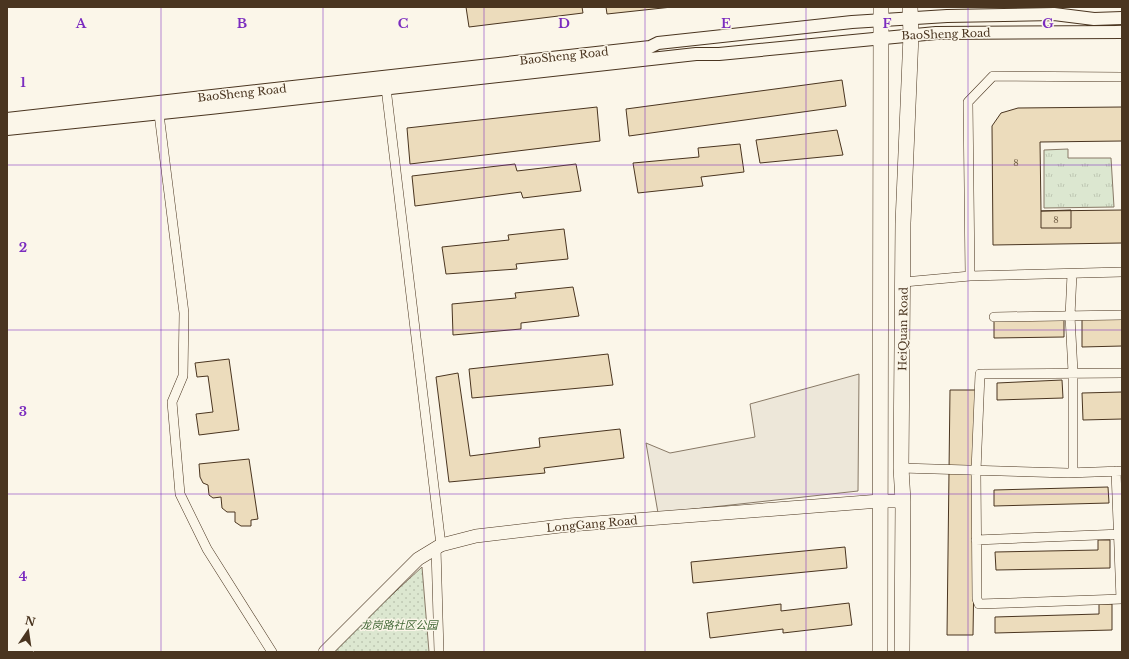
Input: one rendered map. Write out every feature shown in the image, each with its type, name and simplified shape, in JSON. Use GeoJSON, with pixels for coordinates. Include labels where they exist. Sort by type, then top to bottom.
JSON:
{"type":"FeatureCollection","features":[{"type":"Feature","properties":{"kind":"main road","name":"HeiQuan Road"},"geometry":{"type":"LineString","coordinates":[[902,652],[903,501],[901,468],[904,282],[903,223],[911,13]]}},
{"type":"Feature","properties":{"kind":"main road","name":"HeiQuan Road"},"geometry":{"type":"LineString","coordinates":[[880,652],[881,14]]}},
{"type":"Feature","properties":{"kind":"main road","name":"LongGang Road"},"geometry":{"type":"LineString","coordinates":[[324,652],[418,559],[438,547],[476,536],[569,525],[880,501],[903,501]]}},
{"type":"Feature","properties":{"kind":"street","name":"BaoSheng Road"},"geometry":{"type":"LineString","coordinates":[[7,119],[650,47],[658,43],[852,22],[881,14],[911,13],[947,16],[1054,14],[1094,19],[1122,18]]}},
{"type":"Feature","properties":{"kind":"street","name":"BaoSheng Road"},"geometry":{"type":"LineString","coordinates":[[7,129],[159,114],[696,54],[719,54],[911,35],[936,33],[1122,32]]}},
{"type":"Feature","properties":{"kind":"street"},"geometry":{"type":"LineString","coordinates":[[970,276],[968,102],[993,76],[1122,77]]}},
{"type":"Feature","properties":{"kind":"street"},"geometry":{"type":"LineString","coordinates":[[386,88],[438,547],[439,652]]}},
{"type":"Feature","properties":{"kind":"street"},"geometry":{"type":"LineString","coordinates":[[159,114],[184,313],[183,376],[172,402],[180,494],[207,549],[272,652]]}},
{"type":"Feature","properties":{"kind":"street"},"geometry":{"type":"LineString","coordinates":[[904,282],[970,276],[1122,272]]}},
{"type":"Feature","properties":{"kind":"street"},"geometry":{"type":"LineString","coordinates":[[1072,274],[1068,316],[1073,372],[1073,473]]}},
{"type":"Feature","properties":{"kind":"street"},"geometry":{"type":"LineString","coordinates":[[994,317],[1122,315]]}},
{"type":"Feature","properties":{"kind":"street"},"geometry":{"type":"LineString","coordinates":[[901,468],[976,471],[1073,473],[1119,471],[1121,599],[979,604],[977,599],[976,471],[980,374],[1073,372],[1122,373]]}},
{"type":"Feature","properties":{"kind":"street"},"geometry":{"type":"LineString","coordinates":[[976,540],[1120,534]]}},
{"type":"Feature","properties":{"kind":"green space"},"geometry":{"type":"Polygon","coordinates":[[[1068,149],[1068,158],[1111,158],[1114,207],[1044,208],[1044,150],[1068,149]]]}},
{"type":"Feature","properties":{"kind":"green space","name":"龙岗路社区公园"},"geometry":{"type":"Polygon","coordinates":[[[422,567],[429,652],[334,652],[373,612],[422,567]]]}},
{"type":"Feature","properties":{"kind":"shaded area"},"geometry":{"type":"Polygon","coordinates":[[[859,374],[858,491],[658,513],[646,443],[670,453],[755,437],[750,404],[859,374]]]}},
{"type":"Feature","properties":{"kind":"building"},"geometry":{"type":"Polygon","coordinates":[[[466,7],[582,7],[583,13],[469,27],[466,7]]]}},
{"type":"Feature","properties":{"kind":"building"},"geometry":{"type":"Polygon","coordinates":[[[606,7],[672,7],[607,14],[606,7]]]}},
{"type":"Feature","properties":{"kind":"building"},"geometry":{"type":"Polygon","coordinates":[[[842,80],[846,106],[629,136],[626,109],[842,80]]]}},
{"type":"Feature","properties":{"kind":"building"},"geometry":{"type":"Polygon","coordinates":[[[597,107],[600,141],[410,164],[407,128],[597,107]]]}},
{"type":"Feature","properties":{"kind":"building"},"geometry":{"type":"Polygon","coordinates":[[[1122,107],[1122,141],[1040,142],[1041,211],[1122,210],[1122,243],[993,245],[992,126],[1001,113],[1018,108],[1122,107]]]}},
{"type":"Feature","properties":{"kind":"building"},"geometry":{"type":"Polygon","coordinates":[[[837,130],[843,155],[760,163],[756,140],[837,130]]]}},
{"type":"Feature","properties":{"kind":"building"},"geometry":{"type":"Polygon","coordinates":[[[740,144],[744,172],[701,177],[703,186],[638,193],[633,163],[699,157],[698,148],[740,144]]]}},
{"type":"Feature","properties":{"kind":"building"},"geometry":{"type":"Polygon","coordinates":[[[515,164],[517,171],[576,164],[581,191],[523,198],[521,192],[415,206],[412,176],[515,164]]]}},
{"type":"Feature","properties":{"kind":"building"},"geometry":{"type":"Polygon","coordinates":[[[1071,210],[1071,228],[1041,228],[1041,211],[1071,210]]]}},
{"type":"Feature","properties":{"kind":"building"},"geometry":{"type":"Polygon","coordinates":[[[564,229],[568,259],[516,264],[517,269],[446,274],[442,247],[509,240],[508,235],[564,229]]]}},
{"type":"Feature","properties":{"kind":"building"},"geometry":{"type":"Polygon","coordinates":[[[573,287],[579,316],[521,323],[521,329],[453,335],[452,304],[516,298],[515,293],[573,287]]]}},
{"type":"Feature","properties":{"kind":"building"},"geometry":{"type":"Polygon","coordinates":[[[1122,318],[1122,346],[1082,347],[1082,319],[1122,318]]]}},
{"type":"Feature","properties":{"kind":"building"},"geometry":{"type":"Polygon","coordinates":[[[1064,319],[1064,337],[994,338],[994,320],[1064,319]]]}},
{"type":"Feature","properties":{"kind":"building"},"geometry":{"type":"Polygon","coordinates":[[[608,354],[613,385],[472,398],[469,369],[608,354]]]}},
{"type":"Feature","properties":{"kind":"building"},"geometry":{"type":"Polygon","coordinates":[[[229,359],[239,430],[199,435],[196,414],[213,412],[208,376],[197,377],[195,363],[229,359]]]}},
{"type":"Feature","properties":{"kind":"building"},"geometry":{"type":"Polygon","coordinates":[[[458,373],[470,456],[540,447],[539,438],[620,429],[624,458],[544,468],[545,473],[449,482],[436,377],[458,373]]]}},
{"type":"Feature","properties":{"kind":"building"},"geometry":{"type":"Polygon","coordinates":[[[1062,380],[1063,398],[997,400],[997,383],[1062,380]]]}},
{"type":"Feature","properties":{"kind":"building"},"geometry":{"type":"Polygon","coordinates":[[[950,390],[977,390],[973,635],[947,635],[950,390]]]}},
{"type":"Feature","properties":{"kind":"building"},"geometry":{"type":"Polygon","coordinates":[[[1122,392],[1122,419],[1083,420],[1082,393],[1122,392]]]}},
{"type":"Feature","properties":{"kind":"building"},"geometry":{"type":"Polygon","coordinates":[[[249,459],[258,519],[251,520],[251,526],[241,526],[235,522],[235,512],[227,512],[222,508],[221,497],[213,498],[209,495],[208,485],[203,483],[200,477],[199,464],[249,459]]]}},
{"type":"Feature","properties":{"kind":"building"},"geometry":{"type":"Polygon","coordinates":[[[1108,487],[1109,503],[994,506],[994,490],[1108,487]]]}},
{"type":"Feature","properties":{"kind":"building"},"geometry":{"type":"Polygon","coordinates":[[[1098,540],[1110,540],[1110,568],[996,570],[995,552],[1098,550],[1098,540]]]}},
{"type":"Feature","properties":{"kind":"building"},"geometry":{"type":"Polygon","coordinates":[[[845,547],[847,568],[693,583],[691,562],[845,547]]]}},
{"type":"Feature","properties":{"kind":"building"},"geometry":{"type":"Polygon","coordinates":[[[849,603],[852,625],[783,633],[783,629],[710,638],[707,613],[781,604],[781,611],[849,603]]]}},
{"type":"Feature","properties":{"kind":"building"},"geometry":{"type":"Polygon","coordinates":[[[1099,604],[1112,604],[1112,630],[995,633],[995,617],[1099,614],[1099,604]]]}}]}
